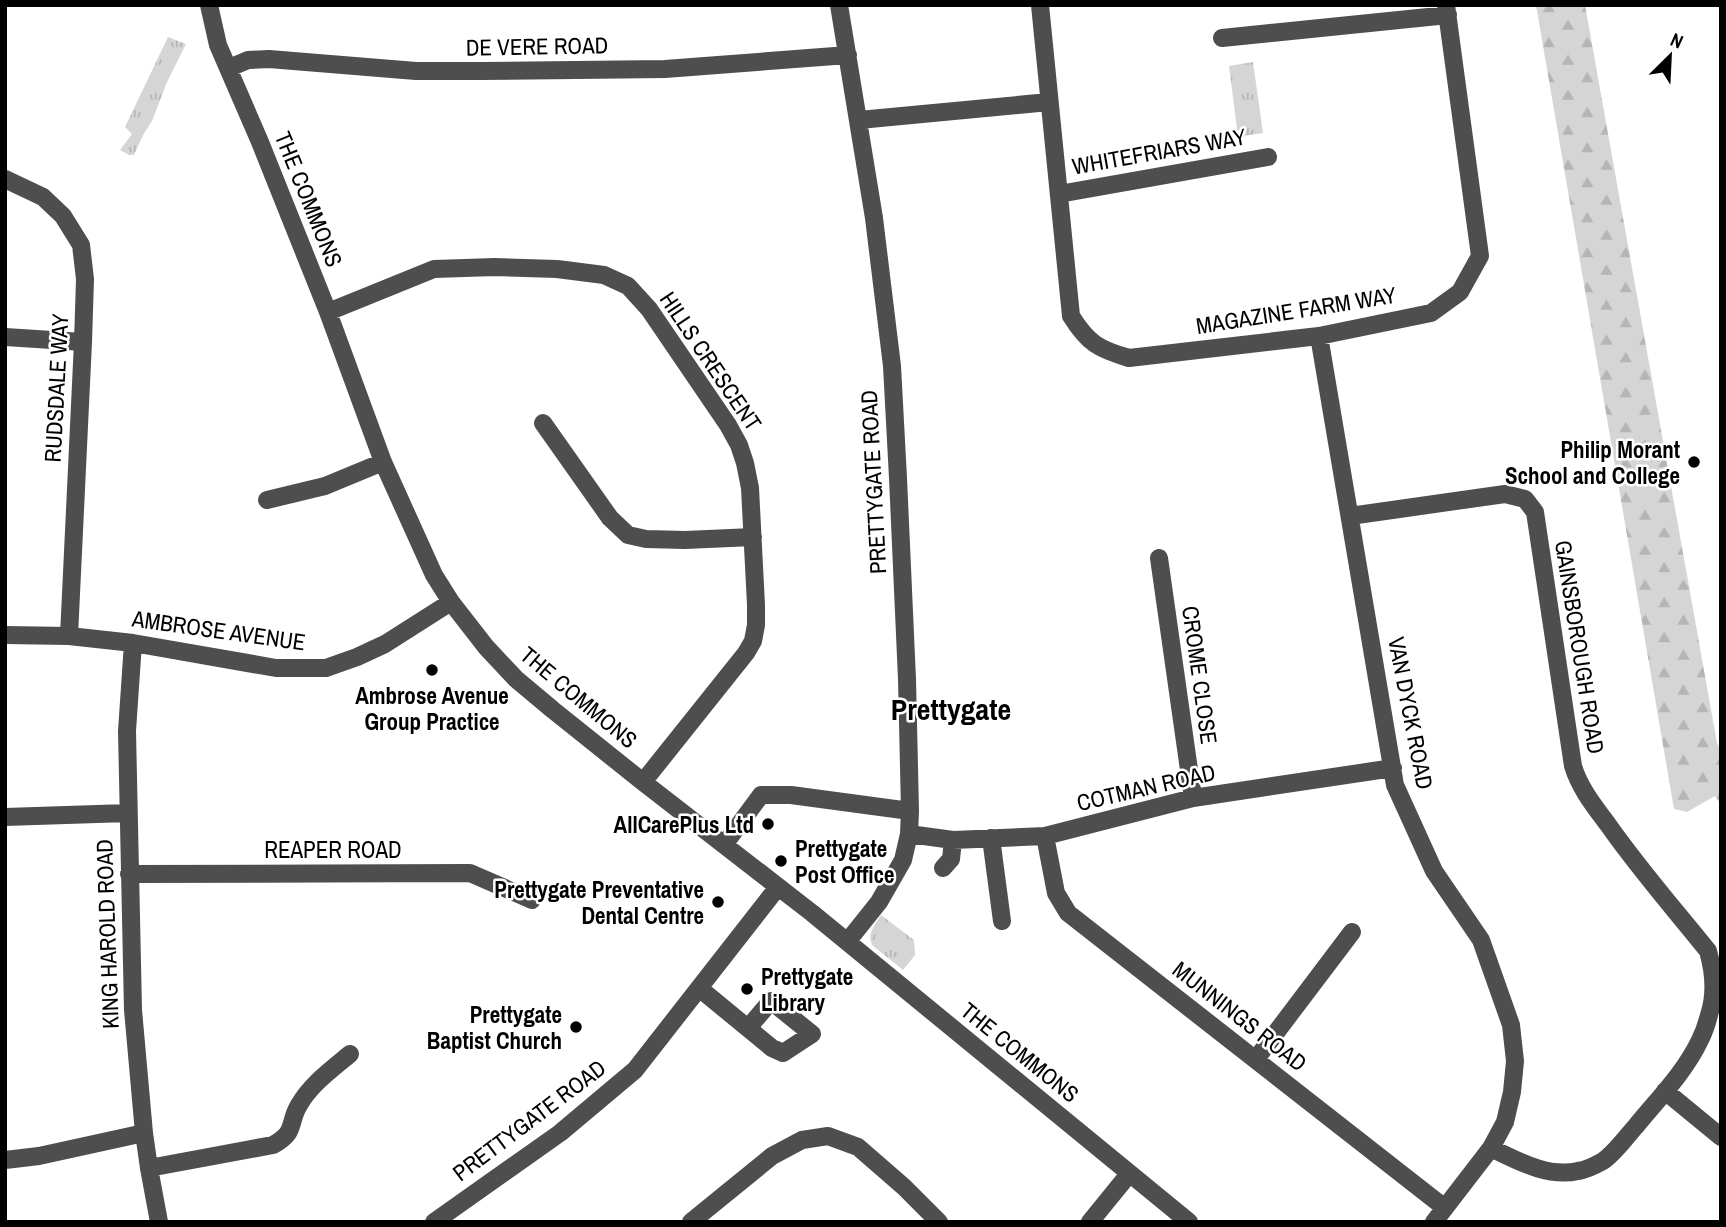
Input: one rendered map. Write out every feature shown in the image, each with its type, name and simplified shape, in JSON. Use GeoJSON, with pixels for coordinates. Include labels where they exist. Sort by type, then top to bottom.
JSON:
{"type":"FeatureCollection","features":[{"type":"Feature","properties":{"kind":"street","name":"THE COMMONS"},"geometry":{"type":"LineString","coordinates":[[209,5],[218,45],[328,312],[383,462],[434,575],[485,647],[516,679],[847,942],[1189,1222]]}},
{"type":"Feature","properties":{"kind":"street","name":"PRETTYGATE ROAD"},"geometry":{"type":"LineString","coordinates":[[839,5],[874,218],[892,366],[910,811],[909,834],[903,860],[879,902],[847,942]]}},
{"type":"Feature","properties":{"kind":"street","name":"MAGAZINE FARM WAY"},"geometry":{"type":"LineString","coordinates":[[1040,5],[1071,316],[1082,334],[1103,351],[1129,358],[1318,336],[1430,313],[1460,292],[1479,256],[1447,10]]}},
{"type":"Feature","properties":{"kind":"street"},"geometry":{"type":"LineString","coordinates":[[1222,38],[1447,10]]}},
{"type":"Feature","properties":{"kind":"street","name":"DE VERE ROAD"},"geometry":{"type":"LineString","coordinates":[[229,68],[248,60],[269,59],[416,71],[665,69],[848,55]]}},
{"type":"Feature","properties":{"kind":"street"},"geometry":{"type":"LineString","coordinates":[[859,120],[1049,102]]}},
{"type":"Feature","properties":{"kind":"street","name":"WHITEFRIARS WAY"},"geometry":{"type":"LineString","coordinates":[[1059,194],[1268,157]]}},
{"type":"Feature","properties":{"kind":"street","name":"RUDSDALE WAY"},"geometry":{"type":"LineString","coordinates":[[5,179],[43,197],[63,216],[81,245],[85,279],[69,636]]}},
{"type":"Feature","properties":{"kind":"street","name":"HILLS CRESCENT"},"geometry":{"type":"LineString","coordinates":[[328,312],[434,269],[557,269],[604,275],[628,286],[649,309],[729,425],[746,463],[750,488],[756,605],[753,641],[643,782]]}},
{"type":"Feature","properties":{"kind":"street","name":"VAN DYCK ROAD"},"geometry":{"type":"LineString","coordinates":[[1318,336],[1395,785],[1434,871],[1481,940],[1511,1025],[1515,1062],[1505,1122],[1492,1148],[1440,1215]]}},
{"type":"Feature","properties":{"kind":"street"},"geometry":{"type":"LineString","coordinates":[[5,337],[83,342]]}},
{"type":"Feature","properties":{"kind":"street"},"geometry":{"type":"LineString","coordinates":[[543,423],[610,519],[628,535],[646,539],[685,540],[753,537]]}},
{"type":"Feature","properties":{"kind":"street"},"geometry":{"type":"LineString","coordinates":[[267,500],[325,486],[383,462]]}},
{"type":"Feature","properties":{"kind":"street","name":"GAINSBOROUGH ROAD"},"geometry":{"type":"LineString","coordinates":[[1350,516],[1505,494],[1525,499],[1535,512],[1577,780],[1640,867],[1708,951],[1712,965],[1714,988],[1710,1012],[1700,1040],[1685,1066],[1604,1160],[1578,1171],[1553,1172],[1528,1166],[1492,1148]]}},
{"type":"Feature","properties":{"kind":"street","name":"CROME CLOSE"},"geometry":{"type":"LineString","coordinates":[[1159,558],[1193,798]]}},
{"type":"Feature","properties":{"kind":"street","name":"AMBROSE AVENUE"},"geometry":{"type":"LineString","coordinates":[[5,635],[69,636],[133,643],[276,668],[326,668],[385,644],[451,602]]}},
{"type":"Feature","properties":{"kind":"street","name":"KING HAROLD ROAD"},"geometry":{"type":"LineString","coordinates":[[133,643],[127,731],[133,1010],[144,1133],[159,1222]]}},
{"type":"Feature","properties":{"kind":"street","name":"COTMAN ROAD"},"geometry":{"type":"LineString","coordinates":[[909,834],[953,840],[1045,836],[1193,798],[1393,768]]}},
{"type":"Feature","properties":{"kind":"street"},"geometry":{"type":"LineString","coordinates":[[724,845],[761,795],[791,795],[910,811]]}},
{"type":"Feature","properties":{"kind":"street"},"geometry":{"type":"LineString","coordinates":[[5,817],[128,813]]}},
{"type":"Feature","properties":{"kind":"street","name":"MUNNINGS ROAD"},"geometry":{"type":"LineString","coordinates":[[1045,836],[1056,893],[1068,913],[1256,1059],[1440,1215]]}},
{"type":"Feature","properties":{"kind":"street"},"geometry":{"type":"LineString","coordinates":[[991,838],[1002,921]]}},
{"type":"Feature","properties":{"kind":"street"},"geometry":{"type":"LineString","coordinates":[[943,868],[951,859],[953,840]]}},
{"type":"Feature","properties":{"kind":"street","name":"REAPER ROAD"},"geometry":{"type":"LineString","coordinates":[[129,874],[470,873],[532,900]]}},
{"type":"Feature","properties":{"kind":"street","name":"PRETTYGATE ROAD"},"geometry":{"type":"LineString","coordinates":[[434,1222],[560,1133],[635,1070],[778,887]]}},
{"type":"Feature","properties":{"kind":"street"},"geometry":{"type":"LineString","coordinates":[[1256,1059],[1352,932]]}},
{"type":"Feature","properties":{"kind":"street"},"geometry":{"type":"LineString","coordinates":[[699,988],[748,1028]]}},
{"type":"Feature","properties":{"kind":"street"},"geometry":{"type":"LineString","coordinates":[[149,1168],[273,1144],[285,1138],[298,1106],[321,1078],[350,1055]]}},
{"type":"Feature","properties":{"kind":"street"},"geometry":{"type":"LineString","coordinates":[[1665,1091],[1721,1137]]}},
{"type":"Feature","properties":{"kind":"street"},"geometry":{"type":"LineString","coordinates":[[5,1160],[39,1156],[144,1133]]}},
{"type":"Feature","properties":{"kind":"street"},"geometry":{"type":"LineString","coordinates":[[691,1222],[772,1156],[802,1140],[828,1136],[858,1147],[939,1222]]}},
{"type":"Feature","properties":{"kind":"street"},"geometry":{"type":"LineString","coordinates":[[1090,1222],[1129,1174]]}},
{"type":"Feature","properties":{"kind":"green space"},"geometry":{"type":"Polygon","coordinates":[[[1536,5],[1585,5],[1717,743],[1721,751],[1721,805],[1715,796],[1687,812],[1674,809],[1536,5]]]}},
{"type":"Feature","properties":{"kind":"green space"},"geometry":{"type":"Polygon","coordinates":[[[168,37],[186,44],[152,121],[134,155],[129,155],[120,150],[132,134],[125,127],[168,37]]]}},
{"type":"Feature","properties":{"kind":"green space"},"geometry":{"type":"Polygon","coordinates":[[[1253,62],[1263,133],[1238,137],[1229,66],[1253,62]]]}},
{"type":"Feature","properties":{"kind":"green space"},"geometry":{"type":"Polygon","coordinates":[[[881,915],[914,940],[915,955],[903,970],[871,942],[872,930],[881,915]]]}},
{"type":"Feature","properties":{"kind":"place","name":"Philip Morant School and College"},"geometry":{"type":"Point","coordinates":[1694,462]}},
{"type":"Feature","properties":{"kind":"place","name":"Ambrose Avenue Group Practice"},"geometry":{"type":"Point","coordinates":[432,670]}},
{"type":"Feature","properties":{"kind":"place","name":"AllCarePlus Ltd"},"geometry":{"type":"Point","coordinates":[768,824]}},
{"type":"Feature","properties":{"kind":"place","name":"Prettygate Post Office"},"geometry":{"type":"Point","coordinates":[781,861]}},
{"type":"Feature","properties":{"kind":"place","name":"Prettygate Preventative Dental Centre"},"geometry":{"type":"Point","coordinates":[718,902]}},
{"type":"Feature","properties":{"kind":"place","name":"Prettygate Library"},"geometry":{"type":"Point","coordinates":[747,989]}},
{"type":"Feature","properties":{"kind":"place","name":"Prettygate Baptist Church"},"geometry":{"type":"Point","coordinates":[576,1027]}},
{"type":"Feature","properties":{"kind":"district","name":"Prettygate"},"geometry":{"type":"Point","coordinates":[951,709]}}]}
